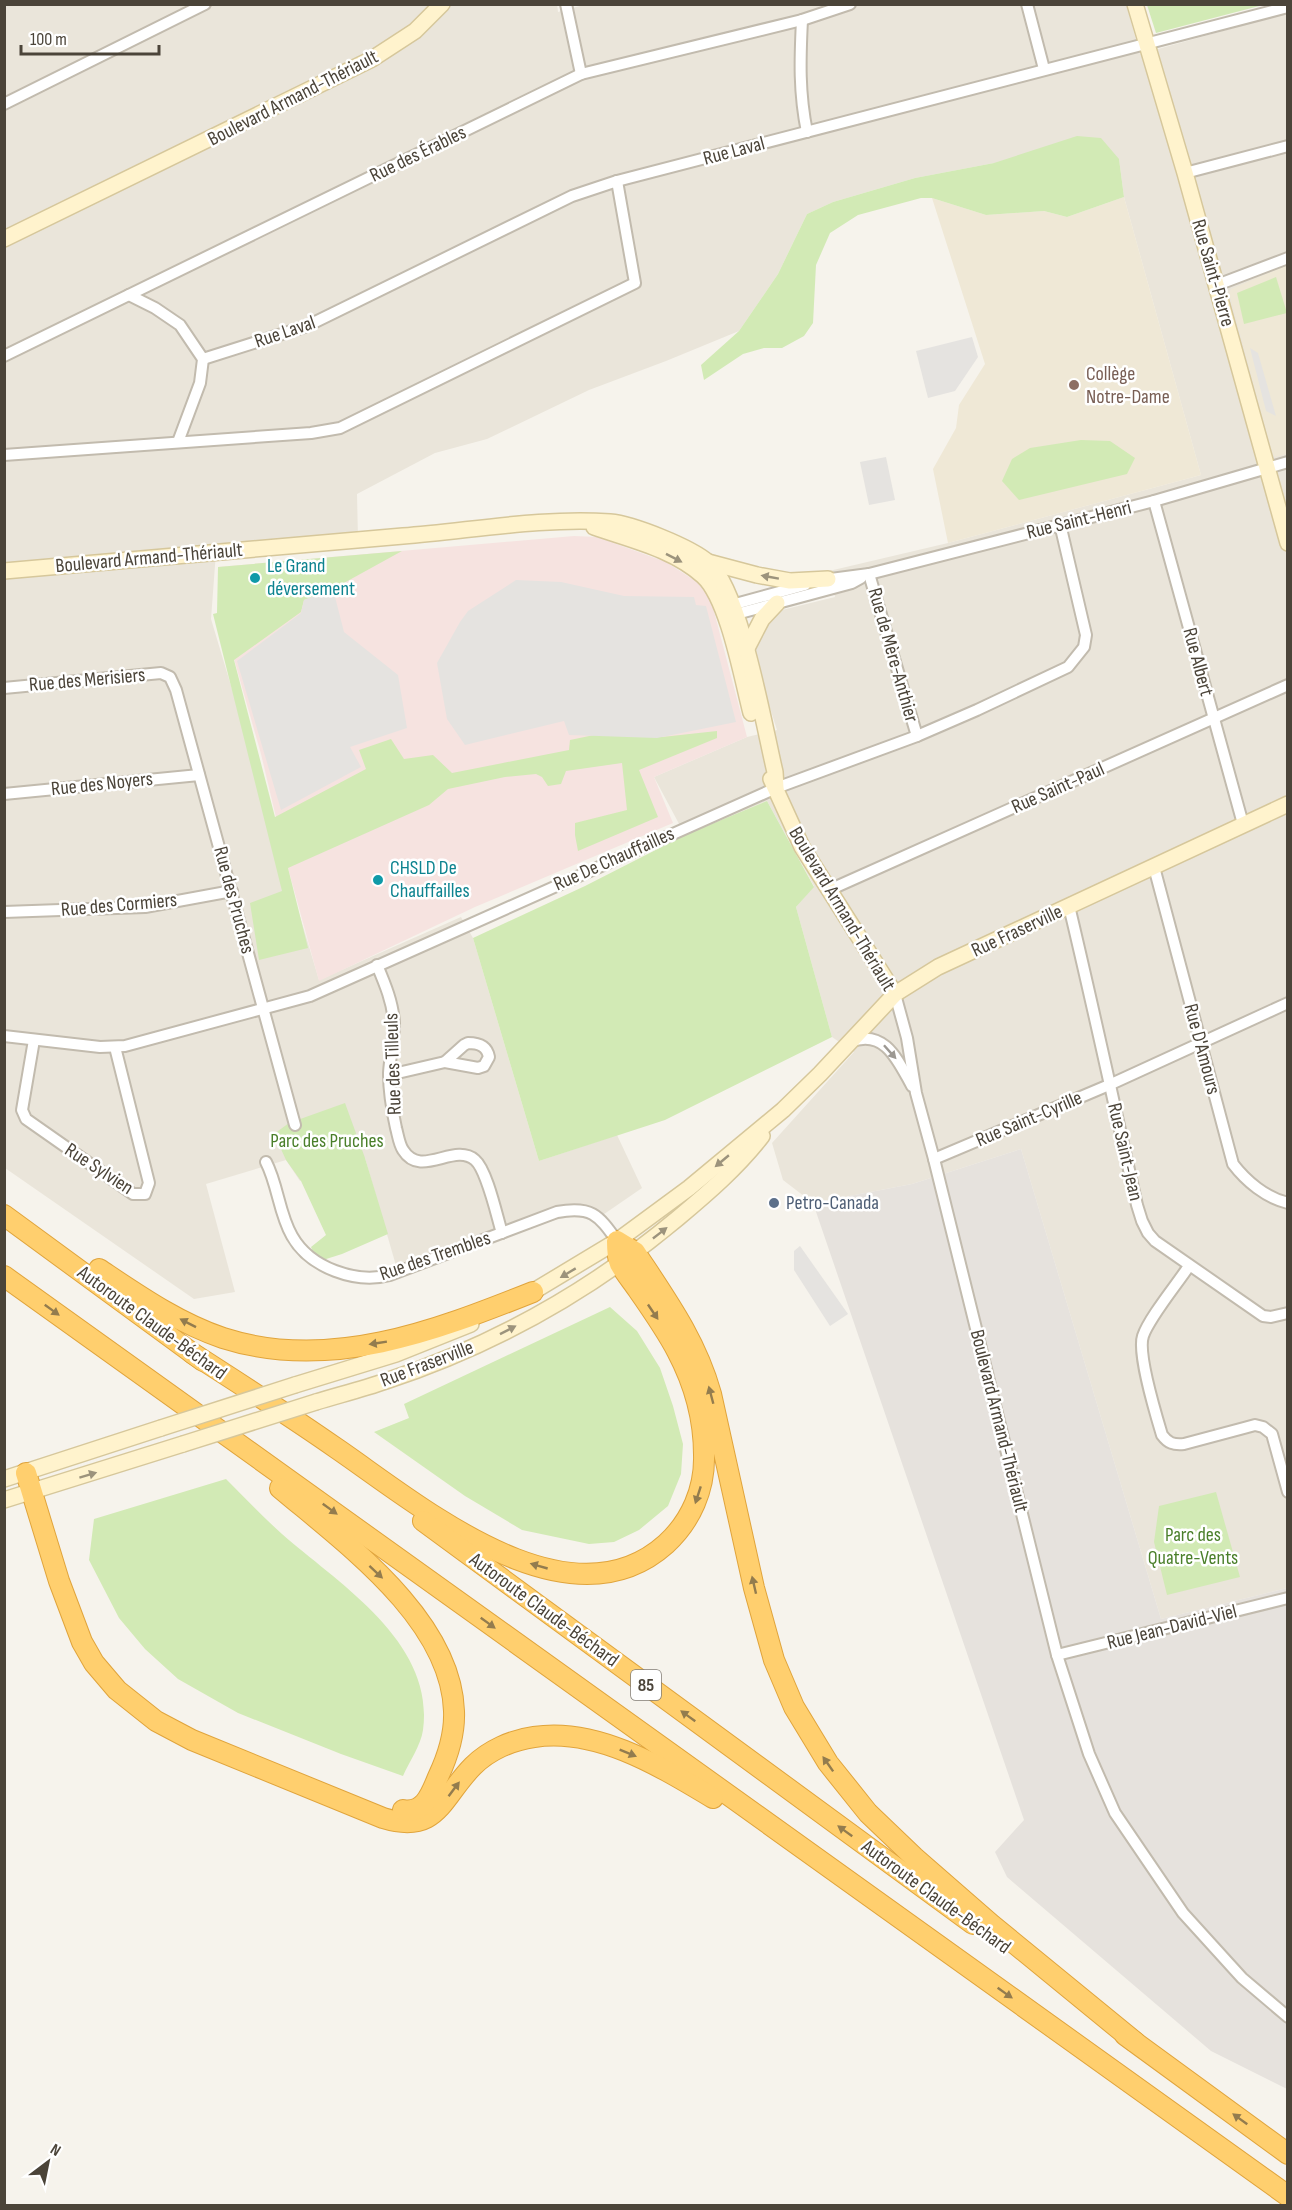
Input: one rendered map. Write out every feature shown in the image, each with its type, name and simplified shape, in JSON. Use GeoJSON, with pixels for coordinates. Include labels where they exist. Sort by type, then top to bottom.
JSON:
{"type":"FeatureCollection","features":[{"type":"Feature","properties":{"kind":"highway"},"geometry":{"type":"LineString","coordinates":[[4,1205],[71,1251],[166,1311],[222,1337],[271,1349],[316,1351],[397,1340],[458,1322],[533,1292]]}},
{"type":"Feature","properties":{"kind":"highway","name":"Autoroute Claude-Béchard"},"geometry":{"type":"LineString","coordinates":[[4,1215],[1287,2154]]}},
{"type":"Feature","properties":{"kind":"highway"},"geometry":{"type":"LineString","coordinates":[[192,1353],[424,1508],[478,1541],[511,1557],[561,1572],[587,1574],[617,1570],[643,1560],[658,1551],[679,1530],[698,1496],[705,1458],[703,1431],[697,1402],[685,1368],[617,1241]]}},
{"type":"Feature","properties":{"kind":"highway"},"geometry":{"type":"LineString","coordinates":[[628,1258],[678,1317],[701,1362],[713,1404],[768,1643],[794,1707],[819,1749],[856,1799],[914,1857],[992,1925],[1135,2043]]}},
{"type":"Feature","properties":{"kind":"highway","name":"Autoroute Claude-Béchard"},"geometry":{"type":"LineString","coordinates":[[4,1276],[1287,2196]]}},
{"type":"Feature","properties":{"kind":"highway"},"geometry":{"type":"LineString","coordinates":[[77,1627],[118,1676],[146,1700],[172,1716],[209,1734],[399,1809],[411,1811],[422,1807],[447,1756],[454,1727],[448,1673],[428,1632],[408,1605],[382,1577],[300,1504],[121,1360]]}},
{"type":"Feature","properties":{"kind":"highway"},"geometry":{"type":"LineString","coordinates":[[26,1473],[59,1581],[88,1653],[102,1674],[130,1702],[156,1721],[183,1736],[397,1822],[415,1822],[429,1816],[440,1807],[456,1785],[480,1760],[496,1749],[535,1736],[559,1735],[592,1741],[623,1751],[662,1769],[711,1797],[981,1976]]}},
{"type":"Feature","properties":{"kind":"street"},"geometry":{"type":"LineString","coordinates":[[4,104],[205,4]]}},
{"type":"Feature","properties":{"kind":"street","name":"Boulevard Armand-Thériault"},"geometry":{"type":"LineString","coordinates":[[4,239],[372,59],[415,31],[442,4]]}},
{"type":"Feature","properties":{"kind":"street"},"geometry":{"type":"LineString","coordinates":[[566,4],[581,74]]}},
{"type":"Feature","properties":{"kind":"street","name":"Rue des Érables"},"geometry":{"type":"LineString","coordinates":[[4,356],[19,351],[581,74],[802,21],[850,4]]}},
{"type":"Feature","properties":{"kind":"street"},"geometry":{"type":"LineString","coordinates":[[1027,4],[1044,69]]}},
{"type":"Feature","properties":{"kind":"street","name":"Rue Saint-Pierre"},"geometry":{"type":"LineString","coordinates":[[1135,4],[1217,285],[1287,543]]}},
{"type":"Feature","properties":{"kind":"street","name":"Rue Laval"},"geometry":{"type":"LineString","coordinates":[[202,359],[307,326],[572,196],[617,182],[1044,69],[1287,7]]}},
{"type":"Feature","properties":{"kind":"street"},"geometry":{"type":"LineString","coordinates":[[802,21],[799,69],[801,102],[807,132]]}},
{"type":"Feature","properties":{"kind":"street"},"geometry":{"type":"LineString","coordinates":[[1185,173],[1287,146]]}},
{"type":"Feature","properties":{"kind":"street"},"geometry":{"type":"LineString","coordinates":[[4,455],[311,433],[339,428],[635,283],[617,182]]}},
{"type":"Feature","properties":{"kind":"street"},"geometry":{"type":"LineString","coordinates":[[1217,285],[1287,258]]}},
{"type":"Feature","properties":{"kind":"street"},"geometry":{"type":"LineString","coordinates":[[129,295],[155,308],[180,325],[202,359],[200,383],[178,442]]}},
{"type":"Feature","properties":{"kind":"street","name":"Rue Saint-Henri"},"geometry":{"type":"LineString","coordinates":[[729,611],[828,579],[869,574],[1154,501],[1287,462]]}},
{"type":"Feature","properties":{"kind":"street","name":"Rue Albert"},"geometry":{"type":"LineString","coordinates":[[1154,501],[1243,824]]}},
{"type":"Feature","properties":{"kind":"street","name":"Boulevard Armand-Thériault"},"geometry":{"type":"LineString","coordinates":[[580,522],[648,545],[691,567],[714,589],[729,611],[746,650],[775,772],[776,788]]}},
{"type":"Feature","properties":{"kind":"street","name":"Boulevard Armand-Thériault"},"geometry":{"type":"LineString","coordinates":[[4,571],[408,536],[517,524],[611,522],[632,527],[682,548],[707,562],[718,573],[767,773],[776,788],[789,822],[895,994],[907,1038],[916,1093],[1057,1655],[1089,1754],[1114,1813],[1183,1913],[1242,1978],[1287,2017]]}},
{"type":"Feature","properties":{"kind":"street","name":"Rue De Chauffailles"},"geometry":{"type":"LineString","coordinates":[[4,1036],[115,1047],[310,996],[776,788],[917,736],[1068,667],[1084,647],[1086,635],[1060,524]]}},
{"type":"Feature","properties":{"kind":"street"},"geometry":{"type":"LineString","coordinates":[[707,562],[790,581],[828,579]]}},
{"type":"Feature","properties":{"kind":"street","name":"Rue Saint-Henri"},"geometry":{"type":"LineString","coordinates":[[729,611],[777,603],[852,583],[869,574]]}},
{"type":"Feature","properties":{"kind":"street","name":"Rue de Mère-Anthier"},"geometry":{"type":"LineString","coordinates":[[869,574],[917,736]]}},
{"type":"Feature","properties":{"kind":"street"},"geometry":{"type":"LineString","coordinates":[[746,650],[762,619],[777,603]]}},
{"type":"Feature","properties":{"kind":"street","name":"Rue des Merisiers"},"geometry":{"type":"LineString","coordinates":[[4,688],[161,674],[170,677]]}},
{"type":"Feature","properties":{"kind":"street","name":"Rue des Pruches"},"geometry":{"type":"LineString","coordinates":[[170,677],[176,690],[295,1125]]}},
{"type":"Feature","properties":{"kind":"street","name":"Rue Saint-Paul"},"geometry":{"type":"LineString","coordinates":[[829,890],[1287,685]]}},
{"type":"Feature","properties":{"kind":"street","name":"Rue des Noyers"},"geometry":{"type":"LineString","coordinates":[[4,794],[199,775]]}},
{"type":"Feature","properties":{"kind":"street","name":"Rue Fraserville"},"geometry":{"type":"LineString","coordinates":[[4,1479],[426,1343],[484,1318],[533,1292],[617,1241],[689,1188],[783,1110],[895,994],[938,967],[1287,804]]}},
{"type":"Feature","properties":{"kind":"street","name":"Rue D'Amours"},"geometry":{"type":"LineString","coordinates":[[1154,867],[1233,1164],[1252,1184],[1287,1203]]}},
{"type":"Feature","properties":{"kind":"street","name":"Rue des Cormiers"},"geometry":{"type":"LineString","coordinates":[[4,912],[145,907],[232,891]]}},
{"type":"Feature","properties":{"kind":"street","name":"Rue Saint-Jean"},"geometry":{"type":"LineString","coordinates":[[1069,906],[1106,1058],[1109,1085],[1142,1221],[1148,1233],[1155,1241],[1189,1266],[1263,1316],[1271,1317],[1287,1313]]}},
{"type":"Feature","properties":{"kind":"street","name":"Rue des Tilleuls"},"geometry":{"type":"LineString","coordinates":[[377,966],[392,1005],[394,1022],[389,1075],[394,1122],[403,1150],[419,1161],[436,1161],[459,1154],[476,1160],[484,1174],[502,1233]]}},
{"type":"Feature","properties":{"kind":"street","name":"Rue Saint-Cyrille"},"geometry":{"type":"LineString","coordinates":[[934,1159],[1109,1085],[1287,1003]]}},
{"type":"Feature","properties":{"kind":"street"},"geometry":{"type":"LineString","coordinates":[[847,1043],[859,1039],[871,1039],[882,1043],[896,1056],[916,1093]]}},
{"type":"Feature","properties":{"kind":"street","name":"Rue Sylvien"},"geometry":{"type":"LineString","coordinates":[[34,1040],[22,1110],[26,1119],[133,1194],[140,1195],[145,1194],[148,1190],[149,1183],[115,1047]]}},
{"type":"Feature","properties":{"kind":"street"},"geometry":{"type":"LineString","coordinates":[[389,1075],[445,1062]]}},
{"type":"Feature","properties":{"kind":"street","name":"Rue Fraserville"},"geometry":{"type":"LineString","coordinates":[[4,1500],[387,1381],[470,1348],[546,1310],[628,1258],[690,1209],[733,1169],[783,1110]]}},
{"type":"Feature","properties":{"kind":"street","name":"Rue des Trembles"},"geometry":{"type":"LineString","coordinates":[[266,1162],[273,1174],[292,1237],[325,1266],[352,1276],[378,1278],[390,1275],[557,1212],[581,1209],[596,1216],[617,1241]]}},
{"type":"Feature","properties":{"kind":"street"},"geometry":{"type":"LineString","coordinates":[[1189,1266],[1147,1327],[1141,1342],[1144,1366],[1162,1435],[1175,1445],[1255,1425],[1263,1427],[1272,1434],[1287,1492]]}},
{"type":"Feature","properties":{"kind":"street","name":"Rue Jean-David-Viel"},"geometry":{"type":"LineString","coordinates":[[1057,1655],[1287,1598]]}},
{"type":"Feature","properties":{"kind":"shaded area"},"geometry":{"type":"Polygon","coordinates":[[[557,4],[558,12],[587,4],[1126,4],[1140,54],[1287,13],[1287,1588],[1161,1619],[1021,1149],[912,1184],[813,1203],[783,1180],[772,1143],[854,1052],[832,1037],[796,907],[814,886],[767,801],[685,835],[654,777],[747,737],[777,730],[754,657],[755,640],[765,625],[782,610],[835,597],[829,571],[948,543],[1201,475],[1124,197],[1119,159],[994,163],[915,178],[833,202],[807,214],[778,274],[739,331],[589,390],[487,439],[435,453],[357,494],[358,539],[216,552],[211,619],[319,980],[461,917],[473,938],[539,1161],[617,1135],[642,1188],[594,1221],[589,1218],[570,1217],[555,1220],[399,1276],[365,1158],[300,1181],[286,1160],[206,1184],[235,1292],[194,1299],[5,1168],[5,5],[557,4]]]}},
{"type":"Feature","properties":{"kind":"shaded area","name":"Collège Notre-Dame"},"geometry":{"type":"Polygon","coordinates":[[[1124,197],[1201,475],[948,543],[933,469],[956,428],[959,405],[985,364],[932,198],[986,215],[1044,211],[1067,217],[1124,197]]]}},
{"type":"Feature","properties":{"kind":"shaded area"},"geometry":{"type":"Polygon","coordinates":[[[1287,265],[1287,454],[1275,457],[1272,453],[1229,293],[1231,289],[1287,265]]]}},
{"type":"Feature","properties":{"kind":"shaded area"},"geometry":{"type":"Polygon","coordinates":[[[972,337],[978,357],[955,391],[928,398],[916,351],[972,337]]]}},
{"type":"Feature","properties":{"kind":"shaded area"},"geometry":{"type":"Polygon","coordinates":[[[1250,348],[1258,353],[1276,416],[1266,411],[1250,348]]]}},
{"type":"Feature","properties":{"kind":"shaded area"},"geometry":{"type":"Polygon","coordinates":[[[886,457],[895,500],[869,505],[860,462],[886,457]]]}},
{"type":"Feature","properties":{"kind":"shaded area"},"geometry":{"type":"Polygon","coordinates":[[[574,536],[597,537],[666,562],[697,582],[711,600],[747,737],[654,777],[673,823],[475,907],[319,981],[288,868],[261,754],[234,659],[218,567],[574,536]]]}},
{"type":"Feature","properties":{"kind":"shaded area"},"geometry":{"type":"Polygon","coordinates":[[[516,580],[561,582],[624,596],[694,597],[696,605],[706,606],[736,722],[657,738],[569,735],[564,721],[465,745],[447,719],[437,663],[468,611],[516,580]]]}},
{"type":"Feature","properties":{"kind":"shaded area"},"geometry":{"type":"Polygon","coordinates":[[[333,589],[344,632],[398,675],[407,728],[350,747],[361,767],[281,810],[237,661],[301,613],[304,600],[333,589]]]}},
{"type":"Feature","properties":{"kind":"shaded area"},"geometry":{"type":"Polygon","coordinates":[[[1021,1149],[1161,1619],[1287,1588],[1287,2089],[1211,2051],[1007,1877],[995,1852],[1024,1820],[813,1203],[912,1184],[1021,1149]]]}},
{"type":"Feature","properties":{"kind":"shaded area"},"geometry":{"type":"Polygon","coordinates":[[[800,1246],[848,1314],[830,1326],[794,1270],[794,1251],[800,1246]]]}},
{"type":"Feature","properties":{"kind":"green space"},"geometry":{"type":"Polygon","coordinates":[[[1147,4],[1263,5],[1156,33],[1147,4]]]}},
{"type":"Feature","properties":{"kind":"green space"},"geometry":{"type":"Polygon","coordinates":[[[1077,136],[1101,138],[1119,159],[1124,197],[1067,217],[1044,211],[986,215],[932,198],[921,198],[858,215],[830,233],[816,265],[813,323],[804,336],[782,348],[764,348],[743,354],[704,380],[701,365],[739,331],[778,274],[807,214],[833,202],[915,178],[994,163],[1077,136]]]}},
{"type":"Feature","properties":{"kind":"green space"},"geometry":{"type":"Polygon","coordinates":[[[1276,277],[1287,313],[1244,324],[1237,293],[1276,277]]]}},
{"type":"Feature","properties":{"kind":"green space"},"geometry":{"type":"Polygon","coordinates":[[[1081,440],[1110,441],[1135,458],[1127,474],[1019,500],[1002,481],[1012,459],[1030,448],[1081,440]]]}},
{"type":"Feature","properties":{"kind":"green space"},"geometry":{"type":"Polygon","coordinates":[[[402,551],[333,589],[304,600],[301,612],[234,660],[275,817],[366,769],[359,750],[391,739],[404,759],[433,755],[452,773],[569,750],[570,740],[594,735],[662,737],[717,731],[717,738],[639,770],[658,817],[578,851],[575,823],[627,810],[622,763],[566,771],[561,784],[548,786],[542,777],[536,774],[505,777],[448,789],[429,805],[288,868],[308,948],[259,960],[250,903],[282,891],[213,614],[217,613],[218,567],[402,551]]]}},
{"type":"Feature","properties":{"kind":"green space"},"geometry":{"type":"Polygon","coordinates":[[[767,801],[814,887],[796,907],[832,1037],[665,1120],[539,1161],[473,938],[585,886],[685,835],[767,801]]]}},
{"type":"Feature","properties":{"kind":"green space","name":"Parc des Pruches"},"geometry":{"type":"Polygon","coordinates":[[[345,1103],[365,1158],[388,1234],[323,1260],[314,1254],[311,1247],[326,1235],[301,1181],[286,1160],[274,1134],[289,1123],[345,1103]]]}},
{"type":"Feature","properties":{"kind":"green space"},"geometry":{"type":"Polygon","coordinates":[[[610,1307],[637,1331],[660,1368],[683,1444],[681,1474],[668,1506],[639,1530],[614,1542],[589,1544],[522,1530],[465,1496],[374,1432],[409,1418],[404,1404],[610,1307]]]}},
{"type":"Feature","properties":{"kind":"green space"},"geometry":{"type":"Polygon","coordinates":[[[226,1479],[282,1534],[355,1595],[399,1642],[414,1669],[423,1698],[422,1736],[403,1776],[238,1713],[178,1679],[145,1649],[119,1618],[89,1560],[94,1519],[226,1479]]]}},
{"type":"Feature","properties":{"kind":"green space","name":"Parc des Quatre-Vents"},"geometry":{"type":"Polygon","coordinates":[[[1216,1492],[1240,1577],[1167,1595],[1154,1542],[1159,1506],[1216,1492]]]}},
{"type":"Feature","properties":{"kind":"place","name":"Collège Notre-Dame"},"geometry":{"type":"Point","coordinates":[1074,385]}},
{"type":"Feature","properties":{"kind":"place","name":"Le Grand déversement"},"geometry":{"type":"Point","coordinates":[255,578]}},
{"type":"Feature","properties":{"kind":"place","name":"CHSLD De Chauffailles"},"geometry":{"type":"Point","coordinates":[378,880]}},
{"type":"Feature","properties":{"kind":"place","name":"Petro-Canada"},"geometry":{"type":"Point","coordinates":[774,1203]}}]}
